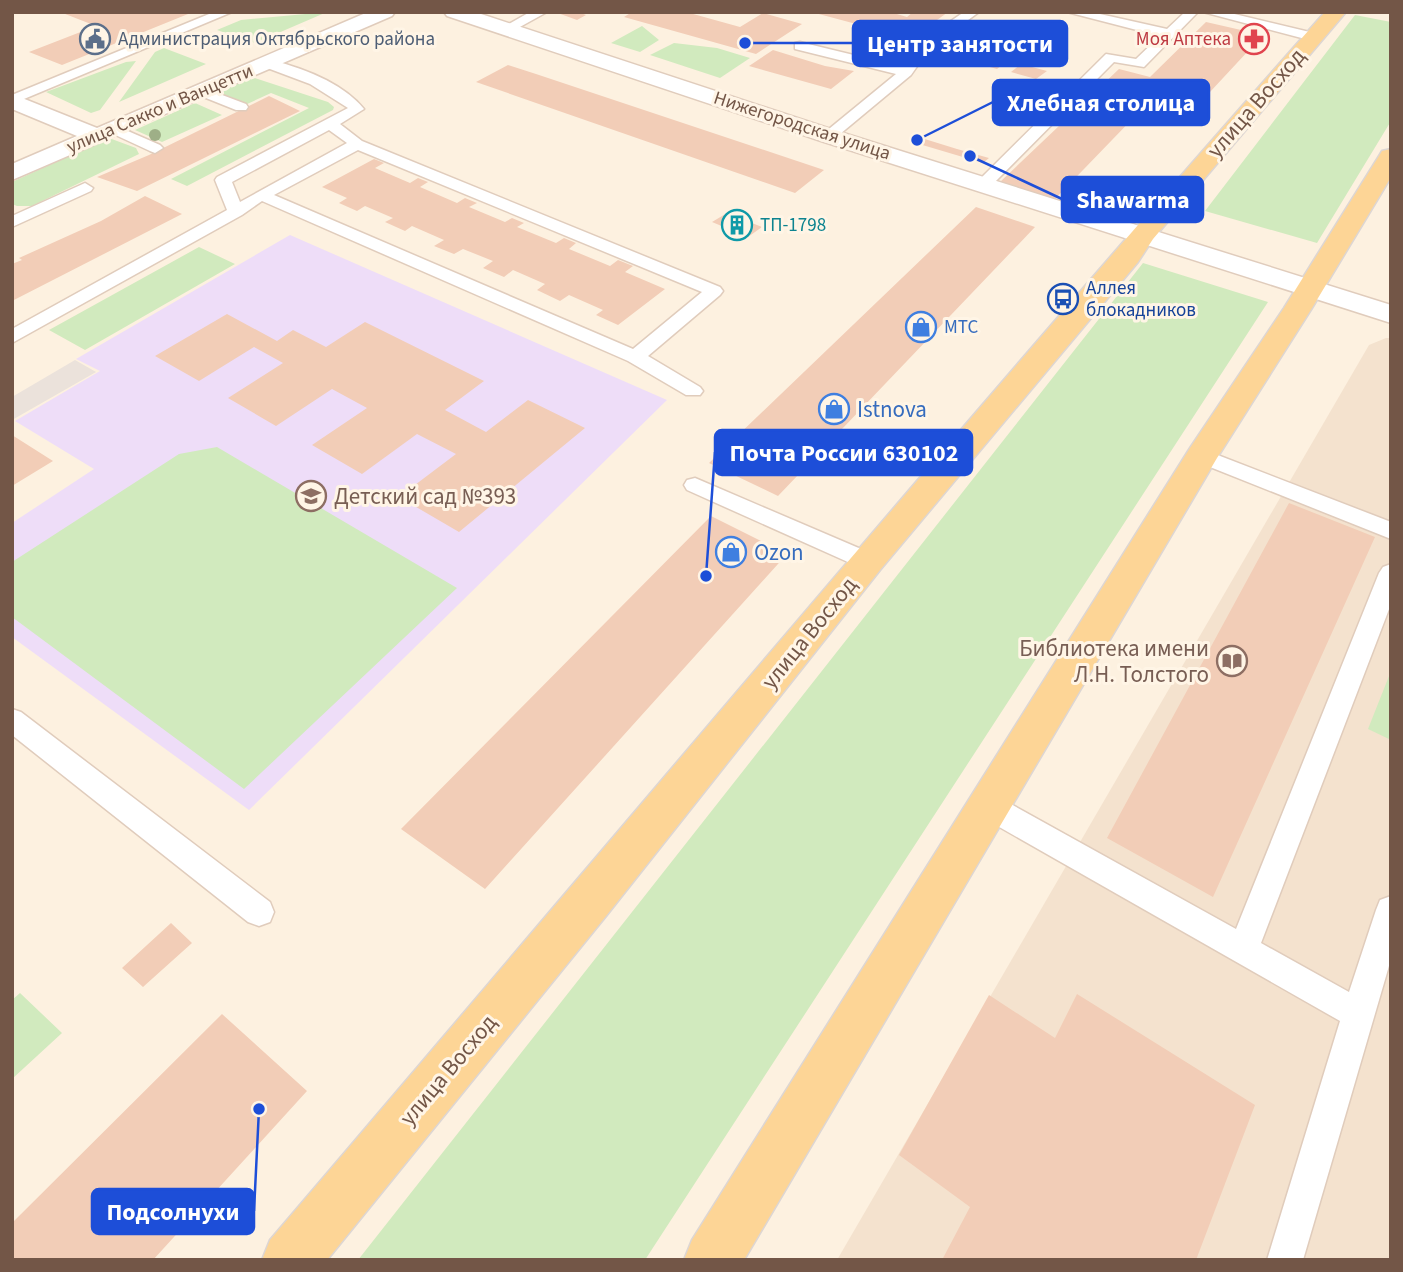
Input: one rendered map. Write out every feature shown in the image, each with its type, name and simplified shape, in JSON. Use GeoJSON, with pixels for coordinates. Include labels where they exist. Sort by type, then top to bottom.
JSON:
{"type":"FeatureCollection","features":[{"type":"Feature","properties":{"kind":"main road","name":"улица Восход"},"geometry":{"type":"LineString","coordinates":[[290,1260],[599,891],[867,561],[1128,256],[1143,234],[1325,25]]}},
{"type":"Feature","properties":{"kind":"main road"},"geometry":{"type":"LineString","coordinates":[[729,1253],[990,807],[1202,456],[1391,156]]}},
{"type":"Feature","properties":{"kind":"street","name":"улица Сакко и Ванцетти"},"geometry":{"type":"LineString","coordinates":[[12,173],[384,12]]}},
{"type":"Feature","properties":{"kind":"street","name":"Нижегородская улица"},"geometry":{"type":"LineString","coordinates":[[454,12],[829,136],[1391,314]]}},
{"type":"Feature","properties":{"kind":"street"},"geometry":{"type":"LineString","coordinates":[[12,100],[105,132]]}},
{"type":"Feature","properties":{"kind":"lane"},"geometry":{"type":"LineString","coordinates":[[12,100],[226,12]]}},
{"type":"Feature","properties":{"kind":"lane"},"geometry":{"type":"LineString","coordinates":[[504,30],[541,12]]}},
{"type":"Feature","properties":{"kind":"lane"},"geometry":{"type":"LineString","coordinates":[[829,136],[906,72],[917,60],[924,46],[972,12]]}},
{"type":"Feature","properties":{"kind":"lane"},"geometry":{"type":"LineString","coordinates":[[1073,12],[1170,34]]}},
{"type":"Feature","properties":{"kind":"lane"},"geometry":{"type":"LineString","coordinates":[[983,185],[1111,57],[1139,64],[1192,12]]}},
{"type":"Feature","properties":{"kind":"lane"},"geometry":{"type":"LineString","coordinates":[[1209,12],[1325,25]]}},
{"type":"Feature","properties":{"kind":"lane"},"geometry":{"type":"LineString","coordinates":[[800,46],[906,72]]}},
{"type":"Feature","properties":{"kind":"lane"},"geometry":{"type":"LineString","coordinates":[[236,212],[223,180],[357,109],[347,99],[304,76],[267,63]]}},
{"type":"Feature","properties":{"kind":"lane"},"geometry":{"type":"LineString","coordinates":[[201,91],[241,107]]}},
{"type":"Feature","properties":{"kind":"lane"},"geometry":{"type":"LineString","coordinates":[[329,122],[357,144],[714,291],[635,357]]}},
{"type":"Feature","properties":{"kind":"lane"},"geometry":{"type":"LineString","coordinates":[[105,132],[155,148]]}},
{"type":"Feature","properties":{"kind":"lane"},"geometry":{"type":"LineString","coordinates":[[12,337],[236,212],[261,195],[357,144]]}},
{"type":"Feature","properties":{"kind":"lane"},"geometry":{"type":"LineString","coordinates":[[16,217],[85,188]]}},
{"type":"Feature","properties":{"kind":"lane"},"geometry":{"type":"LineString","coordinates":[[261,195],[635,357],[693,391]]}},
{"type":"Feature","properties":{"kind":"lane"},"geometry":{"type":"LineString","coordinates":[[1202,456],[1391,531]]}},
{"type":"Feature","properties":{"kind":"lane"},"geometry":{"type":"LineString","coordinates":[[695,485],[867,561]]}},
{"type":"Feature","properties":{"kind":"lane"},"geometry":{"type":"LineString","coordinates":[[1243,949],[1391,573]]}},
{"type":"Feature","properties":{"kind":"lane"},"geometry":{"type":"LineString","coordinates":[[12,720],[259,912]]}},
{"type":"Feature","properties":{"kind":"lane"},"geometry":{"type":"LineString","coordinates":[[990,807],[1358,1014]]}},
{"type":"Feature","properties":{"kind":"lane"},"geometry":{"type":"LineString","coordinates":[[1285,1260],[1391,910]]}},
{"type":"Feature","properties":{"kind":"shaded area","name":"Детский сад №393"},"geometry":{"type":"Polygon","coordinates":[[[290,235],[667,400],[249,810],[12,637],[12,523],[94,469],[15,421],[100,371],[76,359],[290,235]]]}},
{"type":"Feature","properties":{"kind":"shaded area"},"geometry":{"type":"Polygon","coordinates":[[[1391,338],[1391,1260],[837,1260],[1369,345],[1391,338]]]}},
{"type":"Feature","properties":{"kind":"shaded area"},"geometry":{"type":"Polygon","coordinates":[[[75,360],[96,372],[12,420],[12,397],[75,360]]]}},
{"type":"Feature","properties":{"kind":"green space"},"geometry":{"type":"Polygon","coordinates":[[[327,12],[255,43],[217,30],[241,20],[327,12]]]}},
{"type":"Feature","properties":{"kind":"green space"},"geometry":{"type":"Polygon","coordinates":[[[1355,15],[1391,22],[1391,121],[1317,243],[1205,211],[1355,15]]]}},
{"type":"Feature","properties":{"kind":"green space"},"geometry":{"type":"Polygon","coordinates":[[[642,26],[659,40],[640,52],[611,43],[642,26]]]}},
{"type":"Feature","properties":{"kind":"green space"},"geometry":{"type":"Polygon","coordinates":[[[674,43],[717,48],[750,58],[720,78],[650,55],[674,43]]]}},
{"type":"Feature","properties":{"kind":"green space"},"geometry":{"type":"Polygon","coordinates":[[[164,48],[206,64],[119,102],[155,52],[164,48]]]}},
{"type":"Feature","properties":{"kind":"green space"},"geometry":{"type":"Polygon","coordinates":[[[136,61],[100,110],[91,113],[46,92],[126,62],[136,61]]]}},
{"type":"Feature","properties":{"kind":"green space"},"geometry":{"type":"Polygon","coordinates":[[[249,76],[328,102],[334,107],[333,110],[187,186],[171,179],[309,108],[271,93],[245,105],[213,93],[249,76]]]}},
{"type":"Feature","properties":{"kind":"green space"},"geometry":{"type":"Polygon","coordinates":[[[195,103],[222,115],[162,142],[135,130],[195,103]]]}},
{"type":"Feature","properties":{"kind":"green space"},"geometry":{"type":"Polygon","coordinates":[[[109,138],[136,148],[139,154],[32,206],[12,204],[12,182],[109,138]]]}},
{"type":"Feature","properties":{"kind":"green space"},"geometry":{"type":"Polygon","coordinates":[[[199,247],[235,264],[85,350],[49,330],[199,247]]]}},
{"type":"Feature","properties":{"kind":"green space"},"geometry":{"type":"Polygon","coordinates":[[[1143,263],[1268,302],[645,1260],[358,1260],[1143,263]]]}},
{"type":"Feature","properties":{"kind":"green space"},"geometry":{"type":"Polygon","coordinates":[[[217,447],[457,588],[244,789],[12,617],[12,562],[179,454],[217,447]]]}},
{"type":"Feature","properties":{"kind":"green space"},"geometry":{"type":"Polygon","coordinates":[[[1391,671],[1391,740],[1368,729],[1391,671]]]}},
{"type":"Feature","properties":{"kind":"green space"},"geometry":{"type":"Polygon","coordinates":[[[20,993],[62,1033],[12,1079],[12,1000],[20,993]]]}},
{"type":"Feature","properties":{"kind":"building","name":"Администрация Октябрьского района"},"geometry":{"type":"Polygon","coordinates":[[[60,12],[193,12],[62,65],[29,52],[96,26],[60,12]]]}},
{"type":"Feature","properties":{"kind":"building"},"geometry":{"type":"Polygon","coordinates":[[[555,12],[578,12],[586,15],[577,20],[555,12]]]}},
{"type":"Feature","properties":{"kind":"building"},"geometry":{"type":"Polygon","coordinates":[[[632,12],[686,12],[740,27],[763,13],[802,24],[756,54],[624,17],[632,12]]]}},
{"type":"Feature","properties":{"kind":"building"},"geometry":{"type":"Polygon","coordinates":[[[890,12],[907,17],[913,12],[948,12],[933,23],[938,25],[916,40],[815,13],[890,12]]]}},
{"type":"Feature","properties":{"kind":"building"},"geometry":{"type":"Polygon","coordinates":[[[1206,22],[1263,35],[1210,92],[1169,81],[1055,199],[1000,182],[1119,69],[1150,77],[1206,22]]]}},
{"type":"Feature","properties":{"kind":"building"},"geometry":{"type":"Polygon","coordinates":[[[977,26],[1032,41],[997,69],[940,53],[977,26]]]}},
{"type":"Feature","properties":{"kind":"building"},"geometry":{"type":"Polygon","coordinates":[[[773,50],[825,66],[854,71],[831,89],[749,66],[773,50]]]}},
{"type":"Feature","properties":{"kind":"building"},"geometry":{"type":"Polygon","coordinates":[[[1021,64],[1047,71],[1036,79],[1011,72],[1021,64]]]}},
{"type":"Feature","properties":{"kind":"building"},"geometry":{"type":"Polygon","coordinates":[[[508,65],[824,170],[795,193],[476,82],[508,65]]]}},
{"type":"Feature","properties":{"kind":"building"},"geometry":{"type":"Polygon","coordinates":[[[269,96],[300,111],[137,191],[97,177],[149,155],[269,96]]]}},
{"type":"Feature","properties":{"kind":"building"},"geometry":{"type":"Polygon","coordinates":[[[915,136],[989,158],[983,163],[909,141],[915,136]]]}},
{"type":"Feature","properties":{"kind":"building"},"geometry":{"type":"Polygon","coordinates":[[[374,159],[384,163],[375,168],[410,183],[418,178],[428,182],[420,187],[457,203],[465,198],[477,203],[469,207],[505,222],[512,218],[524,223],[517,227],[556,243],[564,238],[576,243],[569,249],[610,266],[618,260],[633,266],[625,272],[665,289],[618,325],[596,315],[603,310],[569,295],[560,301],[537,290],[545,284],[513,270],[504,277],[483,268],[493,261],[463,249],[454,254],[434,246],[444,240],[412,226],[405,231],[385,222],[393,218],[365,206],[357,211],[339,203],[347,198],[322,187],[374,159]]]}},
{"type":"Feature","properties":{"kind":"building"},"geometry":{"type":"Polygon","coordinates":[[[145,196],[182,214],[12,301],[12,264],[22,260],[19,258],[101,221],[145,196]]]}},
{"type":"Feature","properties":{"kind":"building"},"geometry":{"type":"Polygon","coordinates":[[[976,207],[1035,227],[778,496],[709,463],[976,207]]]}},
{"type":"Feature","properties":{"kind":"building","name":"ТП-1798"},"geometry":{"type":"Polygon","coordinates":[[[727,213],[762,227],[748,237],[712,222],[727,213]]]}},
{"type":"Feature","properties":{"kind":"building"},"geometry":{"type":"Polygon","coordinates":[[[227,314],[277,341],[293,330],[326,347],[365,322],[484,381],[445,410],[486,432],[528,400],[585,428],[459,532],[399,497],[456,454],[417,434],[362,474],[312,445],[367,408],[332,389],[276,426],[228,398],[283,363],[254,347],[199,381],[155,356],[227,314]]]}},
{"type":"Feature","properties":{"kind":"building"},"geometry":{"type":"Polygon","coordinates":[[[12,435],[53,461],[12,486],[12,435]]]}},
{"type":"Feature","properties":{"kind":"building"},"geometry":{"type":"Polygon","coordinates":[[[1289,503],[1375,537],[1213,897],[1107,838],[1289,503]]]}},
{"type":"Feature","properties":{"kind":"building"},"geometry":{"type":"Polygon","coordinates":[[[711,516],[787,554],[485,889],[401,829],[711,516]]]}},
{"type":"Feature","properties":{"kind":"building"},"geometry":{"type":"Polygon","coordinates":[[[171,923],[192,943],[143,987],[122,968],[171,923]]]}},
{"type":"Feature","properties":{"kind":"building"},"geometry":{"type":"Polygon","coordinates":[[[1077,994],[1255,1105],[1196,1260],[942,1260],[970,1207],[899,1155],[989,995],[1055,1038],[1077,994]]]}},
{"type":"Feature","properties":{"kind":"building"},"geometry":{"type":"Polygon","coordinates":[[[222,1014],[307,1091],[153,1260],[12,1260],[12,1223],[222,1014]]]}},
{"type":"Feature","properties":{"kind":"place","name":"Администрация Октябрьского района"},"geometry":{"type":"Point","coordinates":[95,39]}},
{"type":"Feature","properties":{"kind":"place","name":"Моя Аптека"},"geometry":{"type":"Point","coordinates":[1254,39]}},
{"type":"Feature","properties":{"kind":"place","name":"Центр занятости"},"geometry":{"type":"Point","coordinates":[745,43]}},
{"type":"Feature","properties":{"kind":"place","name":"Хлебная столица"},"geometry":{"type":"Point","coordinates":[917,140]}},
{"type":"Feature","properties":{"kind":"place","name":"Shawarma"},"geometry":{"type":"Point","coordinates":[970,156]}},
{"type":"Feature","properties":{"kind":"place","name":"ТП-1798"},"geometry":{"type":"Point","coordinates":[737,225]}},
{"type":"Feature","properties":{"kind":"place","name":"Аллея блокадников"},"geometry":{"type":"Point","coordinates":[1063,299]}},
{"type":"Feature","properties":{"kind":"place","name":"МТС"},"geometry":{"type":"Point","coordinates":[921,327]}},
{"type":"Feature","properties":{"kind":"place","name":"Istnova"},"geometry":{"type":"Point","coordinates":[834,409]}},
{"type":"Feature","properties":{"kind":"place","name":"Детский сад №393"},"geometry":{"type":"Point","coordinates":[311,496]}},
{"type":"Feature","properties":{"kind":"place","name":"Ozon"},"geometry":{"type":"Point","coordinates":[731,552]}},
{"type":"Feature","properties":{"kind":"place","name":"Почта России 630102"},"geometry":{"type":"Point","coordinates":[706,576]}},
{"type":"Feature","properties":{"kind":"place","name":"Библиотека имени Л.Н. Толстого"},"geometry":{"type":"Point","coordinates":[1232,661]}},
{"type":"Feature","properties":{"kind":"place","name":"Подсолнухи"},"geometry":{"type":"Point","coordinates":[259,1109]}}]}
